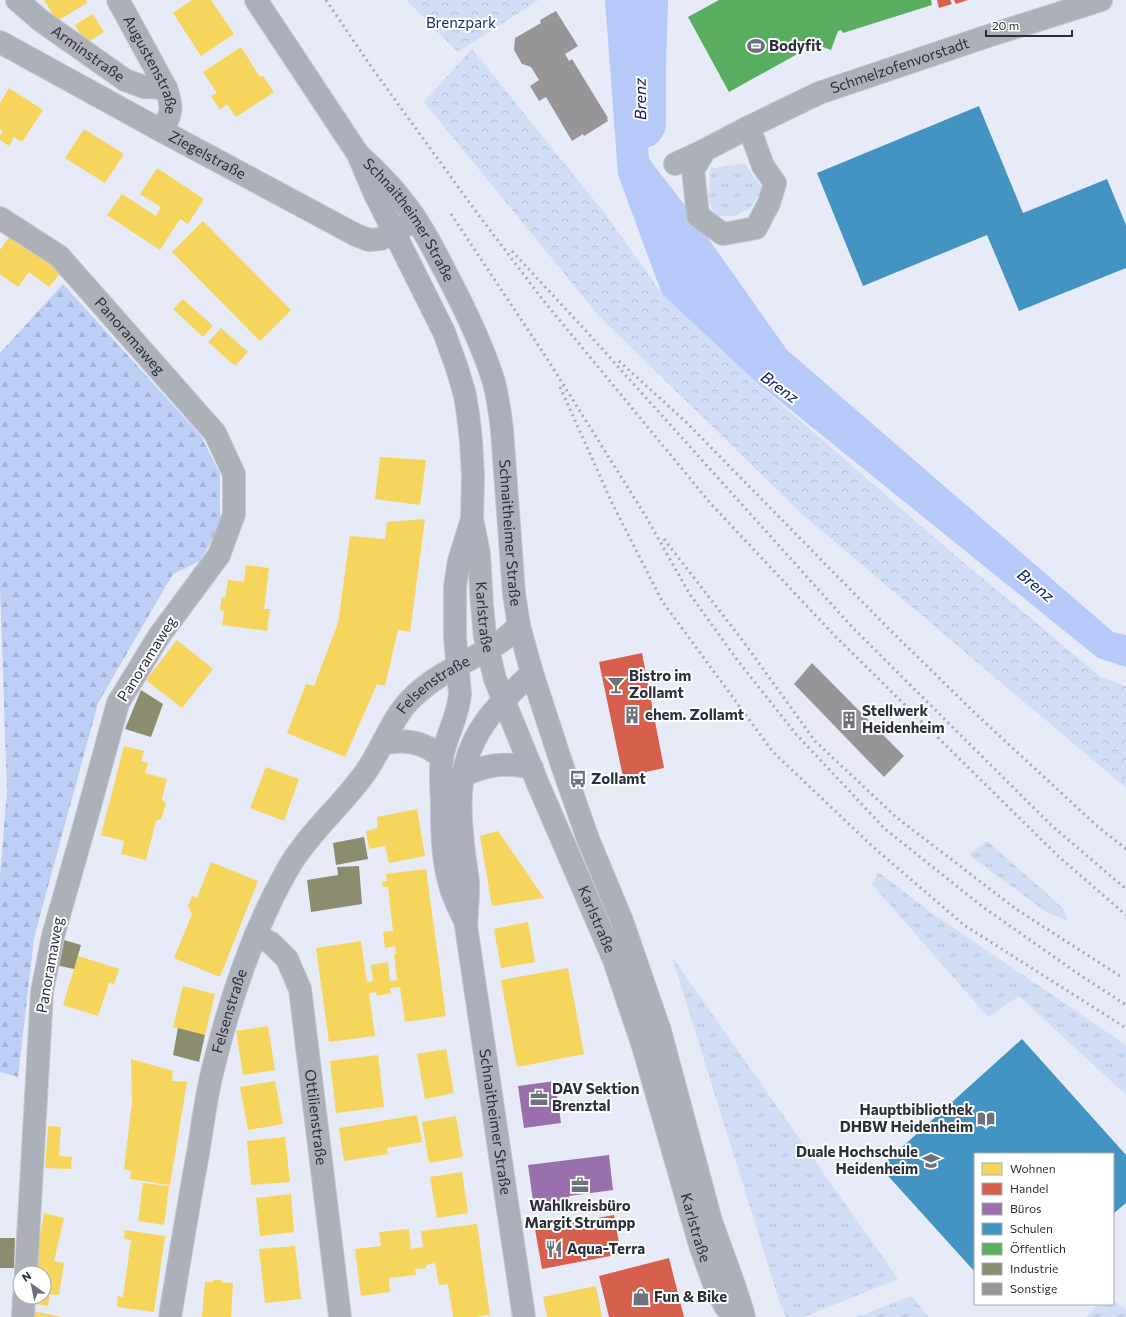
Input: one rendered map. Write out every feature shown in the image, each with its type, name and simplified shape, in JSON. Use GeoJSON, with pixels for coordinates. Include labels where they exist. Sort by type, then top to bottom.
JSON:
{"type":"FeatureCollection","features":[{"type":"Feature","properties":{"kind":"street","name":"Arminstraße"},"geometry":{"type":"LineString","coordinates":[[17,0],[40,20],[125,80],[144,87],[166,88]]}},
{"type":"Feature","properties":{"kind":"street","name":"Augustenstraße"},"geometry":{"type":"LineString","coordinates":[[118,0],[166,88],[171,102],[170,117],[162,131]]}},
{"type":"Feature","properties":{"kind":"street","name":"Schnaitheimer Straße"},"geometry":{"type":"LineString","coordinates":[[256,0],[358,154],[374,192],[444,332],[465,395],[471,441],[473,476],[472,519],[459,561],[455,587],[455,637],[458,666],[459,702],[457,713],[446,742],[442,758],[441,780],[444,848],[450,886],[466,926]]}},
{"type":"Feature","properties":{"kind":"street","name":"Schmelzofenvorstadt"},"geometry":{"type":"LineString","coordinates":[[676,164],[819,93],[988,36],[1101,0]]}},
{"type":"Feature","properties":{"kind":"street","name":"Ziegelstraße"},"geometry":{"type":"LineString","coordinates":[[0,42],[356,236],[369,240],[381,239],[416,220]]}},
{"type":"Feature","properties":{"kind":"street"},"geometry":{"type":"LineString","coordinates":[[705,150],[694,170],[698,216],[723,234],[756,228],[769,203],[775,183],[762,166],[749,127]]}},
{"type":"Feature","properties":{"kind":"street","name":"Schnaitheimer Straße"},"geometry":{"type":"LineString","coordinates":[[358,154],[384,179],[402,200],[416,220],[465,308],[493,379],[502,430],[512,576],[518,626],[532,673],[503,700],[485,722],[466,757],[460,791],[462,843],[468,882],[466,926],[524,1317]]}},
{"type":"Feature","properties":{"kind":"street","name":"Panoramaweg"},"geometry":{"type":"LineString","coordinates":[[0,218],[59,256],[215,433],[234,474],[234,514],[219,556],[159,636],[118,704],[53,936],[42,992],[26,1265]]}},
{"type":"Feature","properties":{"kind":"street","name":"Karlstraße"},"geometry":{"type":"LineString","coordinates":[[472,519],[479,554],[482,606],[487,649],[495,678],[585,895],[614,960],[643,1046],[700,1245],[713,1281],[725,1306],[734,1317]]}},
{"type":"Feature","properties":{"kind":"street","name":"Felsenstraße"},"geometry":{"type":"LineString","coordinates":[[170,1317],[213,1067],[233,996],[256,936],[286,872],[309,839],[374,761],[402,710],[413,697],[431,681],[500,642],[518,626]]}},
{"type":"Feature","properties":{"kind":"street","name":"Karlstraße"},"geometry":{"type":"LineString","coordinates":[[532,673],[588,839],[622,922],[660,1032],[711,1221],[721,1250],[731,1272],[744,1317]]}},
{"type":"Feature","properties":{"kind":"street","name":"Felsenstraße"},"geometry":{"type":"LineString","coordinates":[[383,744],[395,740],[406,741],[426,746],[434,750],[442,758]]}},
{"type":"Feature","properties":{"kind":"street"},"geometry":{"type":"LineString","coordinates":[[462,776],[478,768],[500,765],[513,764],[532,768]]}},
{"type":"Feature","properties":{"kind":"street","name":"Ottilienstraße"},"geometry":{"type":"LineString","coordinates":[[256,936],[271,943],[287,959],[300,989],[340,1317]]}},
{"type":"Feature","properties":{"kind":"street"},"geometry":{"type":"LineString","coordinates":[[23,1317],[24,1305]]}},
{"type":"Feature","properties":{"kind":"green space","name":"Brenzpark"},"geometry":{"type":"Polygon","coordinates":[[[406,0],[539,0],[458,52],[406,0]]]}},
{"type":"Feature","properties":{"kind":"green space"},"geometry":{"type":"Polygon","coordinates":[[[472,49],[606,215],[662,294],[756,382],[944,546],[1101,677],[1126,686],[1126,788],[803,515],[599,316],[424,102],[472,49]]]}},
{"type":"Feature","properties":{"kind":"green space"},"geometry":{"type":"Polygon","coordinates":[[[744,163],[763,189],[750,208],[734,216],[714,216],[708,196],[711,167],[715,168],[744,163]]]}},
{"type":"Feature","properties":{"kind":"green space"},"geometry":{"type":"Polygon","coordinates":[[[63,284],[201,436],[220,474],[220,526],[200,561],[173,574],[98,703],[34,938],[18,1077],[0,1072],[0,876],[7,790],[0,587],[0,353],[63,284]]]}},
{"type":"Feature","properties":{"kind":"green space"},"geometry":{"type":"Polygon","coordinates":[[[987,841],[1063,908],[1068,921],[1046,912],[969,855],[987,841]]]}},
{"type":"Feature","properties":{"kind":"green space"},"geometry":{"type":"Polygon","coordinates":[[[878,872],[936,916],[1126,1045],[1126,1095],[1019,996],[988,1017],[872,884],[878,872]]]}},
{"type":"Feature","properties":{"kind":"green space"},"geometry":{"type":"Polygon","coordinates":[[[672,957],[898,1279],[804,1317],[786,1317],[780,1303],[672,957]]]}},
{"type":"Feature","properties":{"kind":"green space"},"geometry":{"type":"Polygon","coordinates":[[[912,1296],[928,1317],[856,1317],[912,1296]]]}},
{"type":"Feature","properties":{"kind":"green space"},"geometry":{"type":"Polygon","coordinates":[[[1114,1301],[1126,1310],[1126,1317],[1086,1317],[1098,1305],[1114,1305],[1114,1301]]]}},
{"type":"Feature","properties":{"kind":"water"},"geometry":{"type":"Polygon","coordinates":[[[605,0],[636,0],[649,159],[684,204],[787,350],[1113,632],[1126,635],[1126,667],[1098,658],[756,382],[662,294],[618,175],[605,0]]]}},
{"type":"Feature","properties":{"kind":"building: Wohnen"},"geometry":{"type":"Polygon","coordinates":[[[44,0],[86,0],[87,3],[57,21],[44,0]]]}},
{"type":"Feature","properties":{"kind":"building: Wohnen"},"geometry":{"type":"Polygon","coordinates":[[[192,0],[211,0],[234,34],[201,56],[173,13],[192,0]]]}},
{"type":"Feature","properties":{"kind":"building: Wohnen"},"geometry":{"type":"Polygon","coordinates":[[[93,14],[104,32],[86,43],[75,25],[93,14]]]}},
{"type":"Feature","properties":{"kind":"building: Wohnen"},"geometry":{"type":"Polygon","coordinates":[[[241,47],[260,77],[263,76],[274,92],[236,117],[227,104],[220,110],[211,96],[217,93],[203,72],[241,47]]]}},
{"type":"Feature","properties":{"kind":"building: Wohnen"},"geometry":{"type":"Polygon","coordinates":[[[9,88],[43,110],[22,142],[14,137],[9,146],[0,140],[0,136],[3,131],[0,129],[0,103],[9,88]]]}},
{"type":"Feature","properties":{"kind":"building: Wohnen"},"geometry":{"type":"Polygon","coordinates":[[[84,129],[124,154],[105,183],[65,158],[84,129]]]}},
{"type":"Feature","properties":{"kind":"building: Wohnen"},"geometry":{"type":"Polygon","coordinates":[[[157,168],[204,199],[188,224],[180,219],[160,250],[107,215],[122,194],[156,216],[161,207],[140,194],[157,168]]]}},
{"type":"Feature","properties":{"kind":"building: Wohnen"},"geometry":{"type":"Polygon","coordinates":[[[203,221],[291,310],[260,341],[172,252],[203,221]]]}},
{"type":"Feature","properties":{"kind":"building: Wohnen"},"geometry":{"type":"Polygon","coordinates":[[[12,234],[62,271],[49,287],[29,272],[18,287],[0,274],[0,250],[12,234]]]}},
{"type":"Feature","properties":{"kind":"building: Wohnen"},"geometry":{"type":"Polygon","coordinates":[[[183,299],[213,326],[203,337],[173,309],[183,299]]]}},
{"type":"Feature","properties":{"kind":"building: Wohnen"},"geometry":{"type":"Polygon","coordinates":[[[221,328],[248,352],[235,366],[208,342],[221,328]]]}},
{"type":"Feature","properties":{"kind":"building: Wohnen"},"geometry":{"type":"Polygon","coordinates":[[[380,457],[426,460],[420,505],[375,499],[380,457]]]}},
{"type":"Feature","properties":{"kind":"building: Wohnen"},"geometry":{"type":"Polygon","coordinates":[[[425,519],[410,632],[398,630],[385,686],[377,684],[345,757],[287,733],[306,684],[314,686],[338,623],[350,536],[385,539],[387,522],[425,519]]]}},
{"type":"Feature","properties":{"kind":"building: Wohnen"},"geometry":{"type":"Polygon","coordinates":[[[246,565],[269,568],[264,609],[270,609],[267,631],[222,625],[224,611],[220,610],[222,597],[225,598],[228,580],[244,582],[246,565]]]}},
{"type":"Feature","properties":{"kind":"building: Wohnen"},"geometry":{"type":"Polygon","coordinates":[[[177,640],[213,669],[182,708],[146,680],[177,640]]]}},
{"type":"Feature","properties":{"kind":"building: Wohnen"},"geometry":{"type":"Polygon","coordinates":[[[124,746],[144,751],[141,761],[148,763],[145,773],[167,779],[162,799],[166,804],[161,819],[156,821],[146,860],[121,854],[124,841],[101,835],[124,746]]]}},
{"type":"Feature","properties":{"kind":"building: Wohnen"},"geometry":{"type":"Polygon","coordinates":[[[266,767],[299,779],[284,821],[250,808],[266,767]]]}},
{"type":"Feature","properties":{"kind":"building: Wohnen"},"geometry":{"type":"Polygon","coordinates":[[[417,809],[425,856],[389,863],[385,846],[369,849],[366,831],[378,828],[377,817],[417,809]]]}},
{"type":"Feature","properties":{"kind":"building: Wohnen"},"geometry":{"type":"Polygon","coordinates":[[[498,831],[544,898],[492,906],[480,836],[498,831]]]}},
{"type":"Feature","properties":{"kind":"building: Wohnen"},"geometry":{"type":"Polygon","coordinates":[[[211,862],[258,881],[220,977],[174,958],[192,914],[188,906],[192,896],[197,898],[211,862]]]}},
{"type":"Feature","properties":{"kind":"building: Wohnen"},"geometry":{"type":"Polygon","coordinates":[[[426,869],[446,1016],[405,1022],[400,987],[390,988],[391,993],[377,996],[376,992],[369,993],[375,1036],[329,1042],[316,948],[361,941],[367,982],[373,981],[371,965],[388,962],[390,981],[397,980],[394,954],[396,954],[395,946],[385,948],[383,932],[393,931],[388,887],[383,887],[382,882],[387,881],[386,874],[426,869]]]}},
{"type":"Feature","properties":{"kind":"building: Wohnen"},"geometry":{"type":"Polygon","coordinates":[[[528,922],[535,962],[501,968],[494,929],[528,922]]]}},
{"type":"Feature","properties":{"kind":"building: Wohnen"},"geometry":{"type":"Polygon","coordinates":[[[78,956],[119,969],[114,984],[109,983],[98,1016],[63,1005],[78,956]]]}},
{"type":"Feature","properties":{"kind":"building: Wohnen"},"geometry":{"type":"Polygon","coordinates":[[[568,968],[584,1054],[517,1067],[501,980],[568,968]]]}},
{"type":"Feature","properties":{"kind":"building: Wohnen"},"geometry":{"type":"Polygon","coordinates":[[[183,986],[215,994],[205,1035],[173,1027],[183,986]]]}},
{"type":"Feature","properties":{"kind":"building: Wohnen"},"geometry":{"type":"Polygon","coordinates":[[[268,1026],[275,1070],[243,1075],[236,1031],[268,1026]]]}},
{"type":"Feature","properties":{"kind":"building: Wohnen"},"geometry":{"type":"Polygon","coordinates":[[[446,1049],[454,1093],[425,1099],[417,1054],[446,1049]]]}},
{"type":"Feature","properties":{"kind":"building: Wohnen"},"geometry":{"type":"Polygon","coordinates":[[[378,1055],[384,1107],[336,1113],[330,1061],[378,1055]]]}},
{"type":"Feature","properties":{"kind":"building: Wohnen"},"geometry":{"type":"Polygon","coordinates":[[[131,1059],[173,1071],[172,1081],[187,1082],[170,1185],[130,1179],[131,1171],[124,1169],[132,1102],[131,1059]]]}},
{"type":"Feature","properties":{"kind":"building: Wohnen"},"geometry":{"type":"Polygon","coordinates":[[[275,1081],[283,1124],[248,1130],[240,1087],[275,1081]]]}},
{"type":"Feature","properties":{"kind":"building: Wohnen"},"geometry":{"type":"Polygon","coordinates":[[[417,1115],[422,1142],[387,1148],[388,1154],[344,1161],[339,1128],[417,1115]]]}},
{"type":"Feature","properties":{"kind":"building: Wohnen"},"geometry":{"type":"Polygon","coordinates":[[[456,1116],[463,1157],[429,1163],[422,1122],[456,1116]]]}},
{"type":"Feature","properties":{"kind":"building: Wohnen"},"geometry":{"type":"Polygon","coordinates":[[[48,1126],[61,1127],[59,1156],[72,1157],[71,1169],[45,1168],[48,1126]]]}},
{"type":"Feature","properties":{"kind":"building: Wohnen"},"geometry":{"type":"Polygon","coordinates":[[[285,1137],[290,1182],[251,1185],[247,1141],[285,1137]]]}},
{"type":"Feature","properties":{"kind":"building: Wohnen"},"geometry":{"type":"Polygon","coordinates":[[[462,1172],[468,1213],[437,1218],[430,1177],[462,1172]]]}},
{"type":"Feature","properties":{"kind":"building: Wohnen"},"geometry":{"type":"Polygon","coordinates":[[[143,1183],[169,1186],[164,1225],[138,1221],[143,1183]]]}},
{"type":"Feature","properties":{"kind":"building: Wohnen"},"geometry":{"type":"Polygon","coordinates":[[[291,1194],[294,1232],[260,1236],[256,1198],[291,1194]]]}},
{"type":"Feature","properties":{"kind":"building: Wohnen"},"geometry":{"type":"Polygon","coordinates":[[[44,1213],[64,1218],[54,1261],[64,1263],[59,1295],[52,1294],[52,1265],[35,1265],[44,1213]]]}},
{"type":"Feature","properties":{"kind":"building: Wohnen"},"geometry":{"type":"Polygon","coordinates":[[[477,1224],[490,1315],[453,1317],[448,1284],[439,1285],[435,1263],[426,1265],[426,1268],[415,1269],[416,1275],[389,1278],[390,1292],[361,1296],[355,1249],[381,1246],[379,1232],[409,1229],[411,1249],[423,1247],[421,1231],[477,1224]]]}},
{"type":"Feature","properties":{"kind":"building: Wohnen"},"geometry":{"type":"Polygon","coordinates":[[[125,1230],[165,1236],[154,1312],[117,1307],[118,1296],[123,1297],[131,1240],[124,1239],[125,1230]]]}},
{"type":"Feature","properties":{"kind":"building: Wohnen"},"geometry":{"type":"Polygon","coordinates":[[[295,1246],[301,1299],[265,1303],[259,1249],[295,1246]]]}},
{"type":"Feature","properties":{"kind":"building: Wohnen"},"geometry":{"type":"Polygon","coordinates":[[[213,1280],[233,1283],[231,1317],[202,1317],[205,1282],[213,1282],[213,1280]]]}},
{"type":"Feature","properties":{"kind":"building: Wohnen"},"geometry":{"type":"Polygon","coordinates":[[[596,1286],[602,1317],[547,1317],[543,1297],[596,1286]]]}},
{"type":"Feature","properties":{"kind":"building: Wohnen"},"geometry":{"type":"Polygon","coordinates":[[[31,1311],[59,1316],[59,1317],[30,1317],[31,1311]]]}},
{"type":"Feature","properties":{"kind":"building: Handel"},"geometry":{"type":"Polygon","coordinates":[[[937,0],[950,0],[952,4],[939,8],[937,0]]]}},
{"type":"Feature","properties":{"kind":"building: Handel"},"geometry":{"type":"Polygon","coordinates":[[[954,0],[968,0],[956,4],[954,0]]]}},
{"type":"Feature","properties":{"kind":"building: Handel","name":"ehem. Zollamt"},"geometry":{"type":"Polygon","coordinates":[[[642,653],[664,768],[623,777],[599,662],[642,653]]]}},
{"type":"Feature","properties":{"kind":"building: Handel"},"geometry":{"type":"Polygon","coordinates":[[[614,1215],[621,1254],[542,1269],[535,1229],[614,1215]]]}},
{"type":"Feature","properties":{"kind":"building: Handel","name":"Fun & Bike"},"geometry":{"type":"Polygon","coordinates":[[[669,1258],[684,1317],[609,1317],[599,1276],[669,1258]]]}},
{"type":"Feature","properties":{"kind":"building: Büros"},"geometry":{"type":"Polygon","coordinates":[[[555,1081],[561,1123],[524,1128],[518,1086],[555,1081]]]}},
{"type":"Feature","properties":{"kind":"building: Büros"},"geometry":{"type":"Polygon","coordinates":[[[609,1155],[613,1190],[569,1196],[569,1203],[534,1208],[528,1165],[609,1155]]]}},
{"type":"Feature","properties":{"kind":"building: Schulen"},"geometry":{"type":"Polygon","coordinates":[[[979,106],[1023,213],[1107,179],[1126,225],[1126,268],[1019,311],[987,235],[863,286],[817,173],[979,106]]]}},
{"type":"Feature","properties":{"kind":"building: Schulen","name":"Duale Hochschule Heidenheim"},"geometry":{"type":"Polygon","coordinates":[[[1022,1039],[1126,1155],[1126,1203],[1114,1213],[1114,1153],[974,1153],[974,1271],[880,1167],[1022,1039]]]}},
{"type":"Feature","properties":{"kind":"building: Öffentlich","name":"Bodyfit"},"geometry":{"type":"Polygon","coordinates":[[[719,0],[931,0],[932,5],[843,33],[841,30],[838,31],[831,50],[812,43],[808,44],[810,47],[729,92],[688,17],[719,0]]]}},
{"type":"Feature","properties":{"kind":"building: Industrie"},"geometry":{"type":"Polygon","coordinates":[[[141,690],[163,704],[151,737],[125,729],[141,690]]]}},
{"type":"Feature","properties":{"kind":"building: Industrie"},"geometry":{"type":"Polygon","coordinates":[[[364,837],[368,859],[336,865],[333,843],[364,837]]]}},
{"type":"Feature","properties":{"kind":"building: Industrie"},"geometry":{"type":"Polygon","coordinates":[[[359,866],[362,904],[311,912],[307,880],[338,875],[337,867],[359,866]]]}},
{"type":"Feature","properties":{"kind":"building: Industrie"},"geometry":{"type":"Polygon","coordinates":[[[64,940],[81,945],[74,969],[56,965],[64,940]]]}},
{"type":"Feature","properties":{"kind":"building: Industrie"},"geometry":{"type":"Polygon","coordinates":[[[178,1028],[205,1035],[199,1062],[173,1055],[178,1028]]]}},
{"type":"Feature","properties":{"kind":"building: Industrie"},"geometry":{"type":"Polygon","coordinates":[[[0,1238],[15,1238],[14,1265],[12,1265],[12,1268],[0,1268],[0,1238]]]}},
{"type":"Feature","properties":{"kind":"building: Sonstige"},"geometry":{"type":"Polygon","coordinates":[[[556,11],[578,46],[565,54],[569,61],[572,59],[608,118],[608,121],[584,136],[583,134],[572,141],[546,97],[539,101],[530,86],[539,80],[531,67],[522,64],[514,50],[515,38],[541,23],[540,20],[556,11]]]}},
{"type":"Feature","properties":{"kind":"building: Sonstige","name":"Stellwerk Heidenheim"},"geometry":{"type":"Polygon","coordinates":[[[812,663],[904,756],[884,777],[794,684],[812,663]]]}},
{"type":"Feature","properties":{"kind":"waterway","name":"Brenz"},"geometry":{"type":"LineString","coordinates":[[640,123],[642,0]]}},
{"type":"Feature","properties":{"kind":"railway"},"geometry":{"type":"LineString","coordinates":[[326,0],[372,68],[477,213],[543,300],[711,504],[834,635],[1058,856],[1126,915]]}},
{"type":"Feature","properties":{"kind":"railway"},"geometry":{"type":"LineString","coordinates":[[451,214],[546,357],[645,515],[689,593],[738,661],[796,734],[885,829],[983,907],[1077,973],[1126,1005]]}},
{"type":"Feature","properties":{"kind":"railway"},"geometry":{"type":"LineString","coordinates":[[512,251],[586,331],[852,627],[1051,825],[1126,889]]}},
{"type":"Feature","properties":{"kind":"railway"},"geometry":{"type":"LineString","coordinates":[[619,361],[686,422],[889,629],[977,715],[1097,826],[1126,849]]}},
{"type":"Feature","properties":{"kind":"railway"},"geometry":{"type":"LineString","coordinates":[[560,387],[612,503],[662,601],[773,752],[872,846],[964,925],[1126,1028]]}},
{"type":"Feature","properties":{"kind":"railway"},"geometry":{"type":"LineString","coordinates":[[664,539],[743,641],[815,741],[896,817],[1016,909],[1123,978]]}},
{"type":"Feature","properties":{"kind":"place","name":"Bodyfit"},"geometry":{"type":"Point","coordinates":[756,46]}},
{"type":"Feature","properties":{"kind":"place","name":"Bistro im Zollamt"},"geometry":{"type":"Point","coordinates":[616,685]}},
{"type":"Feature","properties":{"kind":"place","name":"ehem. Zollamt"},"geometry":{"type":"Point","coordinates":[632,715]}},
{"type":"Feature","properties":{"kind":"place","name":"Stellwerk Heidenheim"},"geometry":{"type":"Point","coordinates":[849,720]}},
{"type":"Feature","properties":{"kind":"place","name":"Zollamt"},"geometry":{"type":"Point","coordinates":[578,779]}},
{"type":"Feature","properties":{"kind":"place","name":"DAV Sektion Brenztal"},"geometry":{"type":"Point","coordinates":[539,1098]}},
{"type":"Feature","properties":{"kind":"place","name":"Hauptbibliothek DHBW Heidenheim"},"geometry":{"type":"Point","coordinates":[986,1119]}},
{"type":"Feature","properties":{"kind":"place","name":"Duale Hochschule Heidenheim"},"geometry":{"type":"Point","coordinates":[931,1161]}},
{"type":"Feature","properties":{"kind":"place","name":"Wahlkreisbüro Margit Strumpp"},"geometry":{"type":"Point","coordinates":[580,1185]}},
{"type":"Feature","properties":{"kind":"place","name":"Aqua-Terra"},"geometry":{"type":"Point","coordinates":[554,1249]}},
{"type":"Feature","properties":{"kind":"place","name":"Fun & Bike"},"geometry":{"type":"Point","coordinates":[641,1297]}}]}
